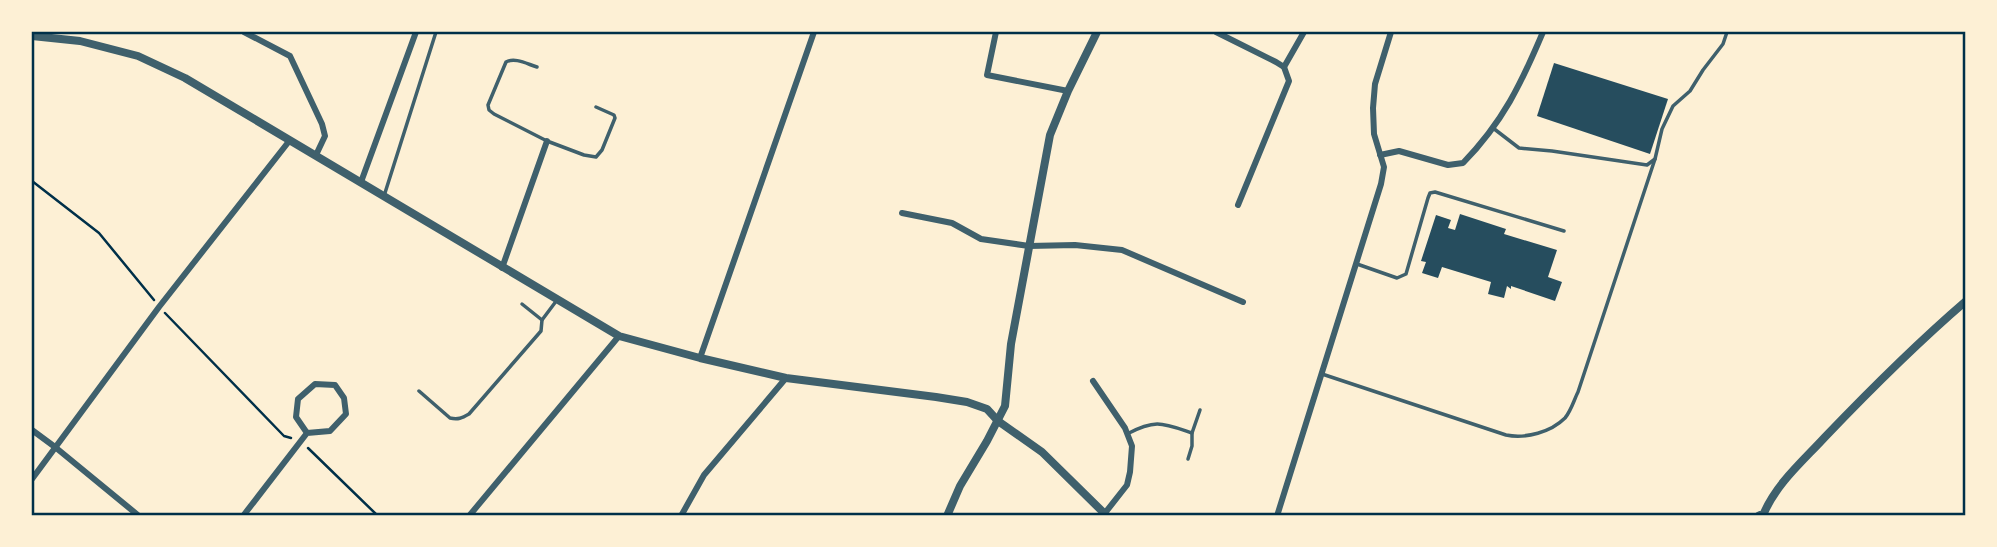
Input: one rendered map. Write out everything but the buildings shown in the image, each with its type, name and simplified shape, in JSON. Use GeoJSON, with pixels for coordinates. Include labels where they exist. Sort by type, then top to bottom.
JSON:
{"type":"FeatureCollection","features":[{"type":"Feature","properties":{"kind":"street"},"geometry":{"type":"LineString","coordinates":[[244,32],[290,56],[322,124],[325,136],[316,155]]}},
{"type":"Feature","properties":{"kind":"street"},"geometry":{"type":"LineString","coordinates":[[361,182],[416,32]]}},
{"type":"Feature","properties":{"kind":"street"},"geometry":{"type":"LineString","coordinates":[[700,358],[814,32]]}},
{"type":"Feature","properties":{"kind":"street"},"geometry":{"type":"LineString","coordinates":[[996,32],[987,75],[1068,90]]}},
{"type":"Feature","properties":{"kind":"street"},"geometry":{"type":"LineString","coordinates":[[947,516],[960,486],[1005,406],[1011,344],[1050,135],[1068,90],[1097,32]]}},
{"type":"Feature","properties":{"kind":"street"},"geometry":{"type":"LineString","coordinates":[[1216,32],[1284,67],[1289,81],[1238,205]]}},
{"type":"Feature","properties":{"kind":"street"},"geometry":{"type":"LineString","coordinates":[[1284,67],[1304,32]]}},
{"type":"Feature","properties":{"kind":"street"},"geometry":{"type":"LineString","coordinates":[[1277,516],[1381,184],[1384,167],[1374,134],[1373,108],[1375,84],[1391,32]]}},
{"type":"Feature","properties":{"kind":"street"},"geometry":{"type":"LineString","coordinates":[[1380,155],[1399,151],[1448,165],[1463,163],[1493,128],[1515,96],[1543,32]]}},
{"type":"Feature","properties":{"kind":"street"},"geometry":{"type":"LineString","coordinates":[[32,36],[80,41],[138,56],[185,78],[619,336],[786,378],[967,402],[987,409],[998,421],[1042,452],[1106,514],[1127,485],[1132,446],[1093,381]]}},
{"type":"Feature","properties":{"kind":"street"},"geometry":{"type":"LineString","coordinates":[[32,479],[159,307],[290,140]]}},
{"type":"Feature","properties":{"kind":"street"},"geometry":{"type":"LineString","coordinates":[[502,268],[547,141]]}},
{"type":"Feature","properties":{"kind":"street"},"geometry":{"type":"LineString","coordinates":[[902,214],[952,223],[981,239],[1030,246],[1075,245],[1122,250],[1243,302]]}},
{"type":"Feature","properties":{"kind":"street"},"geometry":{"type":"LineString","coordinates":[[1763,515],[1771,498],[1792,472],[1881,379],[1965,301]]}},
{"type":"Feature","properties":{"kind":"street"},"geometry":{"type":"LineString","coordinates":[[469,516],[619,336]]}},
{"type":"Feature","properties":{"kind":"street"},"geometry":{"type":"LineString","coordinates":[[681,516],[704,475],[786,378]]}},
{"type":"Feature","properties":{"kind":"street"},"geometry":{"type":"LineString","coordinates":[[243,516],[307,433],[330,431],[346,414],[344,398],[335,385],[315,384],[298,399],[296,417],[307,433]]}},
{"type":"Feature","properties":{"kind":"street"},"geometry":{"type":"LineString","coordinates":[[32,430],[139,516]]}},
{"type":"Feature","properties":{"kind":"lane"},"geometry":{"type":"LineString","coordinates":[[384,196],[436,32]]}},
{"type":"Feature","properties":{"kind":"lane"},"geometry":{"type":"LineString","coordinates":[[1322,374],[1517,437],[1553,427],[1567,416],[1578,392],[1655,159],[1662,130],[1673,106],[1690,91],[1723,44],[1727,32]]}},
{"type":"Feature","properties":{"kind":"lane"},"geometry":{"type":"LineString","coordinates":[[537,66],[515,60],[506,62],[488,104],[489,110],[547,141],[596,157],[602,150],[615,118],[596,107]]}},
{"type":"Feature","properties":{"kind":"lane"},"geometry":{"type":"LineString","coordinates":[[1493,128],[1519,148],[1647,165],[1655,159]]}},
{"type":"Feature","properties":{"kind":"lane"},"geometry":{"type":"LineString","coordinates":[[1357,264],[1397,278],[1406,274],[1427,198],[1430,193],[1435,192],[1564,231]]}},
{"type":"Feature","properties":{"kind":"lane"},"geometry":{"type":"LineString","coordinates":[[419,391],[450,418],[463,418],[541,331],[542,320],[557,300]]}},
{"type":"Feature","properties":{"kind":"lane"},"geometry":{"type":"LineString","coordinates":[[522,304],[542,320]]}},
{"type":"Feature","properties":{"kind":"lane"},"geometry":{"type":"LineString","coordinates":[[1188,459],[1192,433],[1200,411]]}},
{"type":"Feature","properties":{"kind":"lane"},"geometry":{"type":"LineString","coordinates":[[1127,434],[1150,423],[1168,425],[1192,433]]}},
{"type":"Feature","properties":{"kind":"path"},"geometry":{"type":"LineString","coordinates":[[301,441],[378,516]]}}]}
